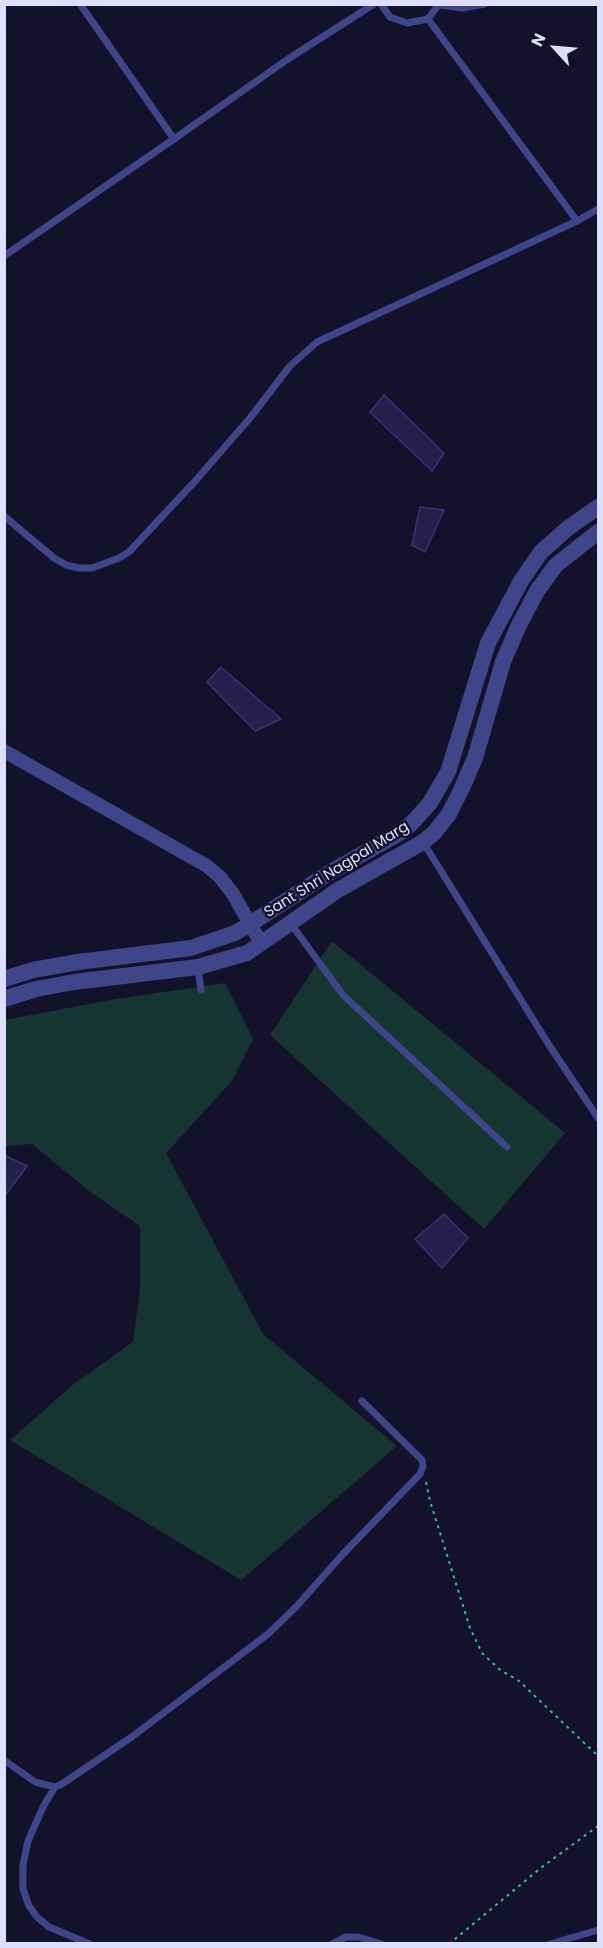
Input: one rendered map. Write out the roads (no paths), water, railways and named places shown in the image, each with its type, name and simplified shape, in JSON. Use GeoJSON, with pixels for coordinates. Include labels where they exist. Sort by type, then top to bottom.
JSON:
{"type":"FeatureCollection","features":[{"type":"Feature","properties":{"kind":"street","name":"Sant Shri Nagpal Marg"},"geometry":{"type":"LineString","coordinates":[[4,979],[33,970],[78,962],[191,948],[235,933],[329,873],[401,832],[422,814],[448,772],[488,643],[506,607],[541,552],[568,528],[598,507]]}},
{"type":"Feature","properties":{"kind":"street","name":"Sant Shri Nagpal Marg"},"geometry":{"type":"LineString","coordinates":[[4,999],[36,989],[74,982],[198,967],[247,952],[338,890],[423,842],[434,833],[449,814],[462,788],[475,758],[503,662],[537,591],[556,565],[598,532]]}},
{"type":"Feature","properties":{"kind":"street"},"geometry":{"type":"LineString","coordinates":[[4,752],[207,866],[227,886],[261,944]]}},
{"type":"Feature","properties":{"kind":"lane"},"geometry":{"type":"LineString","coordinates":[[80,4],[174,140]]}},
{"type":"Feature","properties":{"kind":"lane"},"geometry":{"type":"LineString","coordinates":[[4,256],[288,59],[374,4]]}},
{"type":"Feature","properties":{"kind":"lane"},"geometry":{"type":"LineString","coordinates":[[381,4],[390,18],[407,23],[428,19],[439,5],[463,8],[484,4]]}},
{"type":"Feature","properties":{"kind":"lane"},"geometry":{"type":"LineString","coordinates":[[428,19],[577,221]]}},
{"type":"Feature","properties":{"kind":"lane"},"geometry":{"type":"LineString","coordinates":[[4,516],[54,558],[66,565],[92,568],[119,558],[129,552],[197,479],[250,418],[290,366],[317,342],[577,221],[598,209]]}},
{"type":"Feature","properties":{"kind":"lane"},"geometry":{"type":"LineString","coordinates":[[423,842],[549,1045],[598,1118]]}},
{"type":"Feature","properties":{"kind":"lane"},"geometry":{"type":"LineString","coordinates":[[290,923],[343,995],[507,1147]]}},
{"type":"Feature","properties":{"kind":"lane"},"geometry":{"type":"LineString","coordinates":[[198,967],[201,990]]}},
{"type":"Feature","properties":{"kind":"lane"},"geometry":{"type":"LineString","coordinates":[[90,1944],[49,1927],[29,1906],[23,1889],[23,1865],[28,1841],[43,1807],[55,1787],[78,1775],[133,1736],[281,1622],[420,1473],[423,1466],[422,1460],[362,1401]]}},
{"type":"Feature","properties":{"kind":"lane"},"geometry":{"type":"LineString","coordinates":[[4,1760],[35,1782],[55,1787]]}},
{"type":"Feature","properties":{"kind":"lane"},"geometry":{"type":"LineString","coordinates":[[550,1944],[598,1930]]}},
{"type":"Feature","properties":{"kind":"lane"},"geometry":{"type":"LineString","coordinates":[[332,1944],[346,1937],[358,1936],[382,1944]]}}]}
